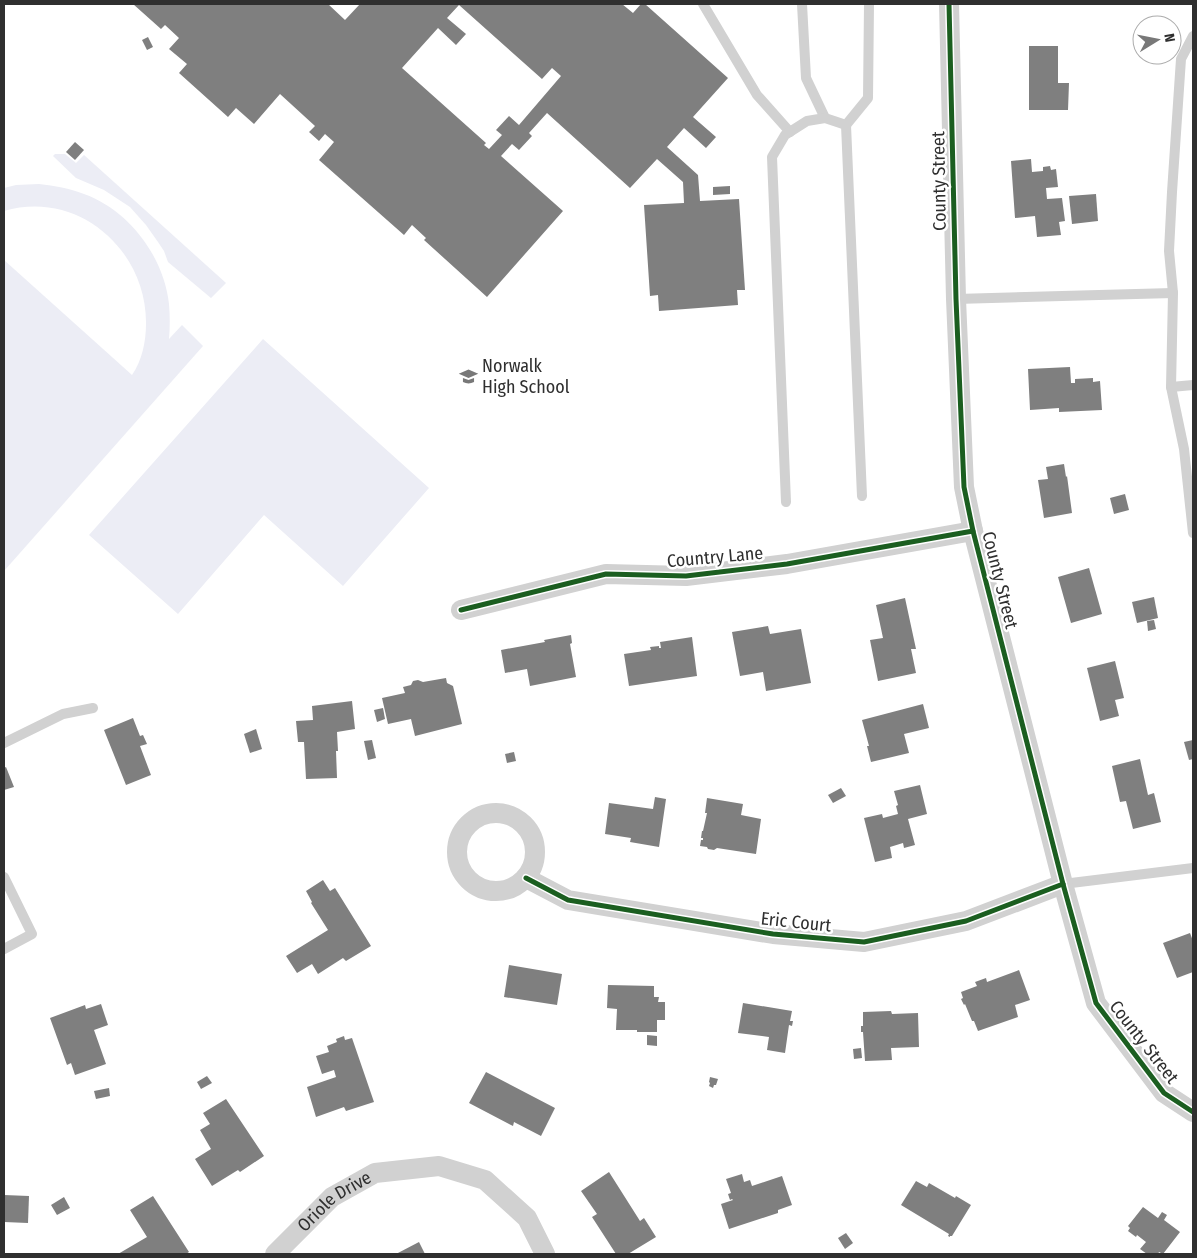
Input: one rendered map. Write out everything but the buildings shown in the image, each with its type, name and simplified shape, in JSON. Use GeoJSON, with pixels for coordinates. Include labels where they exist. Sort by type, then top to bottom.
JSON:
{"type":"FeatureCollection","features":[{"type":"Feature","properties":{"kind":"street","name":"County Street"},"geometry":{"type":"LineString","coordinates":[[949,4],[956,299],[964,487],[973,531],[1063,884],[1096,1003],[1164,1093],[1193,1112]]}},
{"type":"Feature","properties":{"kind":"street","name":"Country Lane"},"geometry":{"type":"LineString","coordinates":[[461,610],[606,574],[686,576],[787,564],[973,531]]}},
{"type":"Feature","properties":{"kind":"street","name":"Eric Court"},"geometry":{"type":"LineString","coordinates":[[526,878],[568,900],[773,934],[864,942],[966,921],[1063,884]]}},
{"type":"Feature","properties":{"kind":"street","name":"Oriole Drive"},"geometry":{"type":"LineString","coordinates":[[275,1254],[332,1197],[375,1173],[439,1166],[485,1180],[527,1218],[546,1254]]}},
{"type":"Feature","properties":{"kind":"lane"},"geometry":{"type":"LineString","coordinates":[[703,4],[757,95],[790,132]]}},
{"type":"Feature","properties":{"kind":"lane"},"geometry":{"type":"LineString","coordinates":[[802,4],[806,78],[825,118]]}},
{"type":"Feature","properties":{"kind":"lane"},"geometry":{"type":"LineString","coordinates":[[862,496],[846,125],[868,98],[869,4]]}},
{"type":"Feature","properties":{"kind":"lane"},"geometry":{"type":"LineString","coordinates":[[1193,36],[1181,59],[1169,252],[1173,293],[1171,387],[1184,449],[1193,533]]}},
{"type":"Feature","properties":{"kind":"lane"},"geometry":{"type":"LineString","coordinates":[[786,502],[772,157],[785,135],[807,121],[825,118],[846,125]]}},
{"type":"Feature","properties":{"kind":"lane"},"geometry":{"type":"LineString","coordinates":[[956,299],[1173,293]]}},
{"type":"Feature","properties":{"kind":"lane"},"geometry":{"type":"LineString","coordinates":[[1171,387],[1193,385]]}},
{"type":"Feature","properties":{"kind":"lane"},"geometry":{"type":"LineString","coordinates":[[4,743],[63,714],[93,708]]}},
{"type":"Feature","properties":{"kind":"lane"},"geometry":{"type":"LineString","coordinates":[[1063,884],[1193,868]]}},
{"type":"Feature","properties":{"kind":"lane"},"geometry":{"type":"LineString","coordinates":[[4,877],[32,934],[4,949]]}},
{"type":"Feature","properties":{"kind":"shaded area"},"geometry":{"type":"Polygon","coordinates":[[[55,154],[65,154],[76,163],[84,155],[226,283],[211,298],[168,262],[158,242],[130,207],[104,190],[76,178],[53,156],[55,154]]]}},
{"type":"Feature","properties":{"kind":"shaded area"},"geometry":{"type":"Polygon","coordinates":[[[39,184],[73,190],[84,194],[116,211],[129,223],[142,237],[152,253],[166,286],[169,304],[169,339],[182,325],[203,346],[4,571],[4,260],[132,375],[141,357],[145,337],[146,324],[143,297],[135,272],[121,250],[103,232],[82,218],[58,209],[31,207],[4,211],[4,188],[16,185],[39,184]]]}},
{"type":"Feature","properties":{"kind":"shaded area"},"geometry":{"type":"Polygon","coordinates":[[[263,339],[429,488],[343,586],[264,515],[178,614],[89,535],[263,339]]]}},
{"type":"Feature","properties":{"kind":"cycle path"},"geometry":{"type":"LineString","coordinates":[[949,4],[956,299],[964,487],[973,531],[1063,884],[1096,1003],[1164,1093],[1193,1112]]}},
{"type":"Feature","properties":{"kind":"cycle path"},"geometry":{"type":"LineString","coordinates":[[461,610],[606,574],[686,576],[787,564],[973,531]]}},
{"type":"Feature","properties":{"kind":"cycle path"},"geometry":{"type":"LineString","coordinates":[[526,878],[568,900],[773,934],[864,942],[966,921],[1063,884]]}},
{"type":"Feature","properties":{"kind":"place","name":"Norwalk High School"},"geometry":{"type":"Point","coordinates":[468,376]}}]}
